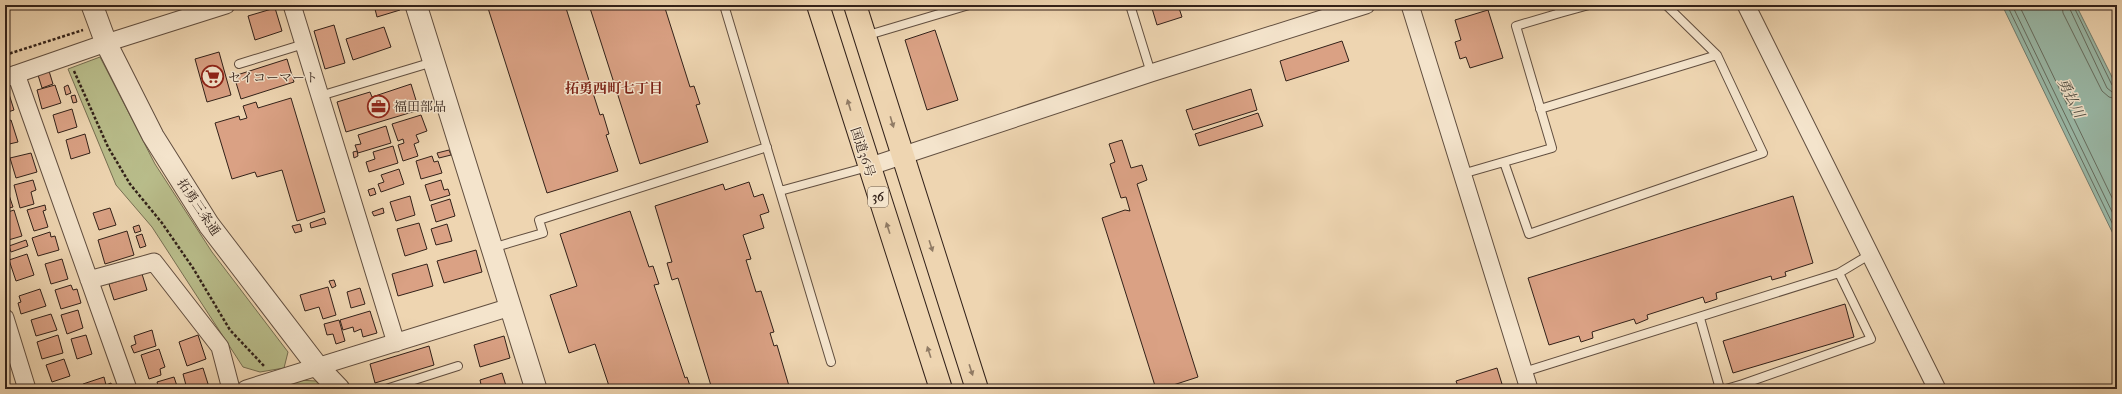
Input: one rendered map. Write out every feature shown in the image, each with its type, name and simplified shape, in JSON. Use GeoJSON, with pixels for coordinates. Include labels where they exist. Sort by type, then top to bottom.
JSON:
{"type":"FeatureCollection","features":[{"type":"Feature","properties":{"kind":"highway","name":"国道36号"},"geometry":{"type":"LineString","coordinates":[[818,5],[868,167],[941,389]]}},
{"type":"Feature","properties":{"kind":"highway"},"geometry":{"type":"LineString","coordinates":[[855,5],[977,389]]}},
{"type":"Feature","properties":{"kind":"street","name":"拓勇三条通"},"geometry":{"type":"LineString","coordinates":[[92,5],[103,34],[153,136],[209,225],[317,366],[339,389]]}},
{"type":"Feature","properties":{"kind":"street"},"geometry":{"type":"LineString","coordinates":[[128,389],[89,280],[11,76],[68,56],[103,34],[226,5]]}},
{"type":"Feature","properties":{"kind":"street"},"geometry":{"type":"LineString","coordinates":[[292,5],[396,343]]}},
{"type":"Feature","properties":{"kind":"street"},"geometry":{"type":"LineString","coordinates":[[416,5],[536,389]]}},
{"type":"Feature","properties":{"kind":"street"},"geometry":{"type":"LineString","coordinates":[[868,167],[1152,73],[1339,9],[1366,5]]}},
{"type":"Feature","properties":{"kind":"street"},"geometry":{"type":"LineString","coordinates":[[1410,5],[1529,389]]}},
{"type":"Feature","properties":{"kind":"street"},"geometry":{"type":"LineString","coordinates":[[1746,5],[1869,255],[1937,389]]}},
{"type":"Feature","properties":{"kind":"street"},"geometry":{"type":"LineString","coordinates":[[89,280],[154,262],[220,347],[231,389]]}},
{"type":"Feature","properties":{"kind":"street"},"geometry":{"type":"LineString","coordinates":[[246,389],[510,307]]}},
{"type":"Feature","properties":{"kind":"street"},"geometry":{"type":"LineString","coordinates":[[5,318],[27,389]]}},
{"type":"Feature","properties":{"kind":"lane"},"geometry":{"type":"LineString","coordinates":[[724,5],[831,362]]}},
{"type":"Feature","properties":{"kind":"lane"},"geometry":{"type":"LineString","coordinates":[[864,36],[969,5]]}},
{"type":"Feature","properties":{"kind":"lane"},"geometry":{"type":"LineString","coordinates":[[1130,5],[1152,73]]}},
{"type":"Feature","properties":{"kind":"lane"},"geometry":{"type":"LineString","coordinates":[[1462,174],[1552,148],[1516,26],[1559,9],[1589,5]]}},
{"type":"Feature","properties":{"kind":"lane"},"geometry":{"type":"LineString","coordinates":[[1504,162],[1529,234],[1764,153],[1717,55],[1666,5]]}},
{"type":"Feature","properties":{"kind":"lane"},"geometry":{"type":"LineString","coordinates":[[239,64],[304,44]]}},
{"type":"Feature","properties":{"kind":"lane"},"geometry":{"type":"LineString","coordinates":[[1540,109],[1717,55]]}},
{"type":"Feature","properties":{"kind":"lane"},"geometry":{"type":"LineString","coordinates":[[320,96],[434,62]]}},
{"type":"Feature","properties":{"kind":"lane"},"geometry":{"type":"LineString","coordinates":[[492,248],[543,232],[539,220],[767,147]]}},
{"type":"Feature","properties":{"kind":"lane"},"geometry":{"type":"LineString","coordinates":[[780,191],[868,167]]}},
{"type":"Feature","properties":{"kind":"lane"},"geometry":{"type":"LineString","coordinates":[[1524,372],[1700,318],[1839,273],[1869,255]]}},
{"type":"Feature","properties":{"kind":"lane"},"geometry":{"type":"LineString","coordinates":[[1726,389],[1744,386],[1870,339],[1839,273]]}},
{"type":"Feature","properties":{"kind":"lane"},"geometry":{"type":"LineString","coordinates":[[1700,318],[1720,389]]}},
{"type":"Feature","properties":{"kind":"lane"},"geometry":{"type":"LineString","coordinates":[[386,389],[458,366]]}},
{"type":"Feature","properties":{"kind":"path"},"geometry":{"type":"LineString","coordinates":[[5,55],[103,34]]}},
{"type":"Feature","properties":{"kind":"path"},"geometry":{"type":"LineString","coordinates":[[68,56],[108,147],[130,184],[162,224],[193,268],[230,330],[276,379]]}},
{"type":"Feature","properties":{"kind":"green space"},"geometry":{"type":"Polygon","coordinates":[[[100,57],[155,164],[212,252],[288,352],[284,368],[260,372],[243,367],[152,227],[116,185],[68,69],[100,57]]]}},
{"type":"Feature","properties":{"kind":"green space"},"geometry":{"type":"Polygon","coordinates":[[[298,380],[316,381],[323,389],[282,389],[298,380]]]}},
{"type":"Feature","properties":{"kind":"water","name":"勇払川"},"geometry":{"type":"Polygon","coordinates":[[[2002,5],[2076,5],[2117,87],[2117,242],[2002,5]]]}},
{"type":"Feature","properties":{"kind":"building"},"geometry":{"type":"Polygon","coordinates":[[[374,5],[398,5],[400,10],[377,17],[374,5]]]}},
{"type":"Feature","properties":{"kind":"building"},"geometry":{"type":"Polygon","coordinates":[[[487,5],[565,5],[600,115],[603,114],[609,134],[606,135],[618,171],[547,193],[487,5]]]}},
{"type":"Feature","properties":{"kind":"building"},"geometry":{"type":"Polygon","coordinates":[[[589,5],[664,5],[690,87],[694,86],[700,104],[696,105],[708,142],[640,164],[589,5]]]}},
{"type":"Feature","properties":{"kind":"building"},"geometry":{"type":"Polygon","coordinates":[[[1151,5],[1178,5],[1182,17],[1157,25],[1151,5]]]}},
{"type":"Feature","properties":{"kind":"building"},"geometry":{"type":"Polygon","coordinates":[[[275,8],[282,31],[255,40],[248,16],[275,8]]]}},
{"type":"Feature","properties":{"kind":"building"},"geometry":{"type":"Polygon","coordinates":[[[1488,10],[1503,58],[1470,68],[1466,57],[1460,59],[1455,42],[1461,40],[1455,20],[1488,10]]]}},
{"type":"Feature","properties":{"kind":"building"},"geometry":{"type":"Polygon","coordinates":[[[334,25],[345,63],[325,69],[314,31],[334,25]]]}},
{"type":"Feature","properties":{"kind":"building"},"geometry":{"type":"Polygon","coordinates":[[[384,27],[391,47],[353,60],[346,39],[384,27]]]}},
{"type":"Feature","properties":{"kind":"building"},"geometry":{"type":"Polygon","coordinates":[[[935,30],[958,100],[927,110],[905,40],[935,30]]]}},
{"type":"Feature","properties":{"kind":"building"},"geometry":{"type":"Polygon","coordinates":[[[1342,41],[1349,61],[1286,81],[1280,61],[1342,41]]]}},
{"type":"Feature","properties":{"kind":"building","name":"セイコーマート"},"geometry":{"type":"Polygon","coordinates":[[[219,52],[231,95],[207,102],[195,59],[219,52]]]}},
{"type":"Feature","properties":{"kind":"building"},"geometry":{"type":"Polygon","coordinates":[[[287,59],[294,82],[241,99],[234,76],[287,59]]]}},
{"type":"Feature","properties":{"kind":"building"},"geometry":{"type":"Polygon","coordinates":[[[49,71],[53,84],[42,88],[38,75],[49,71]]]}},
{"type":"Feature","properties":{"kind":"building","name":"福田部品"},"geometry":{"type":"Polygon","coordinates":[[[411,84],[419,110],[346,132],[337,102],[370,92],[372,97],[411,84]]]}},
{"type":"Feature","properties":{"kind":"building"},"geometry":{"type":"Polygon","coordinates":[[[55,85],[61,103],[42,109],[37,90],[55,85]]]}},
{"type":"Feature","properties":{"kind":"building"},"geometry":{"type":"Polygon","coordinates":[[[68,85],[71,93],[66,95],[64,87],[68,85]]]}},
{"type":"Feature","properties":{"kind":"building"},"geometry":{"type":"Polygon","coordinates":[[[1251,89],[1257,110],[1193,130],[1186,110],[1251,89]]]}},
{"type":"Feature","properties":{"kind":"building"},"geometry":{"type":"Polygon","coordinates":[[[9,94],[14,110],[5,113],[5,96],[9,94]]]}},
{"type":"Feature","properties":{"kind":"building"},"geometry":{"type":"Polygon","coordinates":[[[75,95],[77,102],[73,103],[71,96],[75,95]]]}},
{"type":"Feature","properties":{"kind":"building"},"geometry":{"type":"Polygon","coordinates":[[[291,98],[325,212],[297,221],[282,170],[257,177],[255,172],[232,179],[215,123],[239,116],[240,120],[247,118],[243,106],[256,102],[258,108],[291,98]]]}},
{"type":"Feature","properties":{"kind":"building"},"geometry":{"type":"Polygon","coordinates":[[[72,109],[77,127],[58,133],[53,115],[72,109]]]}},
{"type":"Feature","properties":{"kind":"building"},"geometry":{"type":"Polygon","coordinates":[[[1258,113],[1263,126],[1199,146],[1195,134],[1258,113]]]}},
{"type":"Feature","properties":{"kind":"building"},"geometry":{"type":"Polygon","coordinates":[[[421,115],[427,131],[416,135],[419,142],[414,144],[418,156],[403,161],[398,145],[404,143],[403,139],[398,141],[392,124],[421,115]]]}},
{"type":"Feature","properties":{"kind":"building"},"geometry":{"type":"Polygon","coordinates":[[[11,120],[18,142],[5,145],[5,122],[11,120]]]}},
{"type":"Feature","properties":{"kind":"building"},"geometry":{"type":"Polygon","coordinates":[[[386,126],[391,143],[358,153],[355,145],[361,144],[358,135],[386,126]]]}},
{"type":"Feature","properties":{"kind":"building"},"geometry":{"type":"Polygon","coordinates":[[[85,134],[90,153],[71,159],[66,140],[85,134]]]}},
{"type":"Feature","properties":{"kind":"building"},"geometry":{"type":"Polygon","coordinates":[[[1122,140],[1131,168],[1142,165],[1147,180],[1137,184],[1198,377],[1161,389],[1156,389],[1102,218],[1125,210],[1130,211],[1126,197],[1121,198],[1110,164],[1115,162],[1109,144],[1122,140]]]}},
{"type":"Feature","properties":{"kind":"building"},"geometry":{"type":"Polygon","coordinates":[[[393,146],[398,163],[369,172],[366,162],[375,159],[373,152],[393,146]]]}},
{"type":"Feature","properties":{"kind":"building"},"geometry":{"type":"Polygon","coordinates":[[[449,150],[451,155],[439,158],[437,153],[449,150]]]}},
{"type":"Feature","properties":{"kind":"building"},"geometry":{"type":"Polygon","coordinates":[[[357,151],[358,156],[354,158],[353,152],[357,151]]]}},
{"type":"Feature","properties":{"kind":"building"},"geometry":{"type":"Polygon","coordinates":[[[31,153],[37,172],[16,178],[10,158],[31,153]]]}},
{"type":"Feature","properties":{"kind":"building"},"geometry":{"type":"Polygon","coordinates":[[[432,156],[434,162],[438,161],[442,173],[421,179],[416,161],[432,156]]]}},
{"type":"Feature","properties":{"kind":"building"},"geometry":{"type":"Polygon","coordinates":[[[399,169],[404,184],[381,192],[378,184],[384,182],[381,175],[399,169]]]}},
{"type":"Feature","properties":{"kind":"building"},"geometry":{"type":"Polygon","coordinates":[[[33,180],[36,190],[31,192],[34,204],[20,208],[14,185],[33,180]]]}},
{"type":"Feature","properties":{"kind":"building"},"geometry":{"type":"Polygon","coordinates":[[[441,180],[444,190],[448,189],[450,195],[430,201],[425,185],[441,180]]]}},
{"type":"Feature","properties":{"kind":"building"},"geometry":{"type":"Polygon","coordinates":[[[749,182],[754,197],[763,194],[769,212],[760,215],[764,228],[743,235],[751,259],[746,260],[756,292],[761,291],[774,332],[770,333],[774,346],[777,345],[789,386],[786,387],[787,389],[712,389],[678,278],[672,280],[667,263],[672,262],[655,206],[723,184],[725,190],[749,182]]]}},
{"type":"Feature","properties":{"kind":"building"},"geometry":{"type":"Polygon","coordinates":[[[5,183],[13,207],[5,209],[5,183]]]}},
{"type":"Feature","properties":{"kind":"building"},"geometry":{"type":"Polygon","coordinates":[[[374,188],[376,194],[370,196],[368,190],[374,188]]]}},
{"type":"Feature","properties":{"kind":"building"},"geometry":{"type":"Polygon","coordinates":[[[410,196],[415,215],[396,221],[390,202],[410,196]]]}},
{"type":"Feature","properties":{"kind":"building"},"geometry":{"type":"Polygon","coordinates":[[[1793,196],[1813,263],[1785,272],[1786,276],[1772,280],[1771,276],[1716,293],[1717,299],[1705,303],[1703,297],[1647,315],[1648,319],[1636,324],[1634,319],[1592,332],[1593,338],[1581,342],[1579,336],[1549,345],[1528,278],[1793,196]]]}},
{"type":"Feature","properties":{"kind":"building"},"geometry":{"type":"Polygon","coordinates":[[[450,199],[455,216],[436,222],[431,205],[450,199]]]}},
{"type":"Feature","properties":{"kind":"building"},"geometry":{"type":"Polygon","coordinates":[[[45,205],[46,210],[43,211],[48,227],[34,231],[27,210],[45,205]]]}},
{"type":"Feature","properties":{"kind":"building"},"geometry":{"type":"Polygon","coordinates":[[[110,208],[116,225],[99,230],[93,213],[110,208]]]}},
{"type":"Feature","properties":{"kind":"building"},"geometry":{"type":"Polygon","coordinates":[[[383,208],[384,213],[374,216],[372,212],[383,208]]]}},
{"type":"Feature","properties":{"kind":"building"},"geometry":{"type":"Polygon","coordinates":[[[14,210],[22,236],[5,241],[5,213],[14,210]]]}},
{"type":"Feature","properties":{"kind":"building"},"geometry":{"type":"Polygon","coordinates":[[[630,211],[649,267],[653,266],[659,284],[654,285],[685,378],[687,377],[691,389],[610,389],[595,344],[569,353],[550,295],[577,286],[560,234],[630,211]]]}},
{"type":"Feature","properties":{"kind":"building"},"geometry":{"type":"Polygon","coordinates":[[[324,218],[326,224],[311,228],[310,223],[324,218]]]}},
{"type":"Feature","properties":{"kind":"building"},"geometry":{"type":"Polygon","coordinates":[[[419,223],[427,249],[405,256],[397,229],[419,223]]]}},
{"type":"Feature","properties":{"kind":"building"},"geometry":{"type":"Polygon","coordinates":[[[300,224],[302,231],[295,233],[292,226],[300,224]]]}},
{"type":"Feature","properties":{"kind":"building"},"geometry":{"type":"Polygon","coordinates":[[[447,224],[452,241],[436,245],[431,229],[447,224]]]}},
{"type":"Feature","properties":{"kind":"building"},"geometry":{"type":"Polygon","coordinates":[[[139,225],[141,231],[135,233],[133,227],[139,225]]]}},
{"type":"Feature","properties":{"kind":"building"},"geometry":{"type":"Polygon","coordinates":[[[127,231],[134,255],[105,264],[98,240],[127,231]]]}},
{"type":"Feature","properties":{"kind":"building"},"geometry":{"type":"Polygon","coordinates":[[[50,232],[51,237],[55,236],[59,250],[38,256],[32,238],[50,232]]]}},
{"type":"Feature","properties":{"kind":"building"},"geometry":{"type":"Polygon","coordinates":[[[142,234],[146,246],[140,248],[136,236],[142,234]]]}},
{"type":"Feature","properties":{"kind":"building"},"geometry":{"type":"Polygon","coordinates":[[[26,240],[28,246],[11,252],[9,246],[26,240]]]}},
{"type":"Feature","properties":{"kind":"building"},"geometry":{"type":"Polygon","coordinates":[[[476,250],[482,272],[444,283],[437,261],[476,250]]]}},
{"type":"Feature","properties":{"kind":"building"},"geometry":{"type":"Polygon","coordinates":[[[27,254],[34,275],[16,281],[9,260],[27,254]]]}},
{"type":"Feature","properties":{"kind":"building"},"geometry":{"type":"Polygon","coordinates":[[[62,259],[68,279],[51,284],[45,264],[62,259]]]}},
{"type":"Feature","properties":{"kind":"building"},"geometry":{"type":"Polygon","coordinates":[[[427,264],[433,286],[398,296],[392,274],[427,264]]]}},
{"type":"Feature","properties":{"kind":"building"},"geometry":{"type":"Polygon","coordinates":[[[142,274],[147,290],[114,300],[109,284],[142,274]]]}},
{"type":"Feature","properties":{"kind":"building"},"geometry":{"type":"Polygon","coordinates":[[[334,280],[336,286],[332,288],[329,281],[334,280]]]}},
{"type":"Feature","properties":{"kind":"building"},"geometry":{"type":"Polygon","coordinates":[[[71,285],[73,290],[77,289],[81,303],[61,309],[55,290],[71,285]]]}},
{"type":"Feature","properties":{"kind":"building"},"geometry":{"type":"Polygon","coordinates":[[[328,287],[336,315],[323,319],[319,307],[305,311],[300,295],[328,287]]]}},
{"type":"Feature","properties":{"kind":"building"},"geometry":{"type":"Polygon","coordinates":[[[360,288],[365,304],[351,308],[347,292],[360,288]]]}},
{"type":"Feature","properties":{"kind":"building"},"geometry":{"type":"Polygon","coordinates":[[[40,289],[46,306],[21,314],[18,303],[21,302],[19,296],[40,289]]]}},
{"type":"Feature","properties":{"kind":"building"},"geometry":{"type":"Polygon","coordinates":[[[1845,304],[1854,337],[1733,373],[1723,341],[1845,304]]]}},
{"type":"Feature","properties":{"kind":"building"},"geometry":{"type":"Polygon","coordinates":[[[78,310],[83,328],[67,334],[61,315],[78,310]]]}},
{"type":"Feature","properties":{"kind":"building"},"geometry":{"type":"Polygon","coordinates":[[[370,311],[377,333],[363,337],[361,329],[354,332],[353,327],[343,330],[340,320],[370,311]]]}},
{"type":"Feature","properties":{"kind":"building"},"geometry":{"type":"Polygon","coordinates":[[[51,314],[57,330],[36,336],[31,320],[51,314]]]}},
{"type":"Feature","properties":{"kind":"building"},"geometry":{"type":"Polygon","coordinates":[[[339,320],[345,341],[336,344],[333,334],[327,335],[324,324],[339,320]]]}},
{"type":"Feature","properties":{"kind":"building"},"geometry":{"type":"Polygon","coordinates":[[[152,330],[156,346],[134,353],[131,346],[136,344],[134,336],[152,330]]]}},
{"type":"Feature","properties":{"kind":"building"},"geometry":{"type":"Polygon","coordinates":[[[58,335],[63,353],[42,359],[37,342],[58,335]]]}},
{"type":"Feature","properties":{"kind":"building"},"geometry":{"type":"Polygon","coordinates":[[[86,335],[92,354],[77,359],[71,339],[86,335]]]}},
{"type":"Feature","properties":{"kind":"building"},"geometry":{"type":"Polygon","coordinates":[[[198,335],[206,359],[187,366],[179,342],[198,335]]]}},
{"type":"Feature","properties":{"kind":"building"},"geometry":{"type":"Polygon","coordinates":[[[504,336],[510,358],[480,367],[474,345],[504,336]]]}},
{"type":"Feature","properties":{"kind":"building"},"geometry":{"type":"Polygon","coordinates":[[[429,346],[434,365],[375,383],[370,364],[429,346]]]}},
{"type":"Feature","properties":{"kind":"building"},"geometry":{"type":"Polygon","coordinates":[[[159,349],[165,367],[160,369],[161,375],[149,379],[141,355],[159,349]]]}},
{"type":"Feature","properties":{"kind":"building"},"geometry":{"type":"Polygon","coordinates":[[[64,359],[70,376],[52,382],[46,365],[64,359]]]}},
{"type":"Feature","properties":{"kind":"building"},"geometry":{"type":"Polygon","coordinates":[[[7,366],[9,373],[5,374],[5,367],[7,366]]]}},
{"type":"Feature","properties":{"kind":"building"},"geometry":{"type":"Polygon","coordinates":[[[203,368],[209,387],[187,389],[183,374],[203,368]]]}},
{"type":"Feature","properties":{"kind":"building"},"geometry":{"type":"Polygon","coordinates":[[[1497,368],[1502,384],[1486,389],[1459,389],[1456,381],[1497,368]]]}},
{"type":"Feature","properties":{"kind":"building"},"geometry":{"type":"Polygon","coordinates":[[[502,373],[507,389],[482,389],[480,380],[502,373]]]}},
{"type":"Feature","properties":{"kind":"building"},"geometry":{"type":"Polygon","coordinates":[[[104,377],[106,385],[111,383],[113,389],[85,389],[83,384],[104,377]]]}},
{"type":"Feature","properties":{"kind":"building"},"geometry":{"type":"Polygon","coordinates":[[[174,377],[178,389],[159,389],[157,382],[174,377]]]}},
{"type":"Feature","properties":{"kind":"building"},"geometry":{"type":"Polygon","coordinates":[[[1444,385],[1445,389],[1431,389],[1444,385]]]}},
{"type":"Feature","properties":{"kind":"place","name":"セイコーマート"},"geometry":{"type":"Point","coordinates":[213,77]}},
{"type":"Feature","properties":{"kind":"place","name":"福田部品"},"geometry":{"type":"Point","coordinates":[378,106]}},
{"type":"Feature","properties":{"kind":"district","name":"拓勇西町七丁目"},"geometry":{"type":"Point","coordinates":[614,88]}}]}
